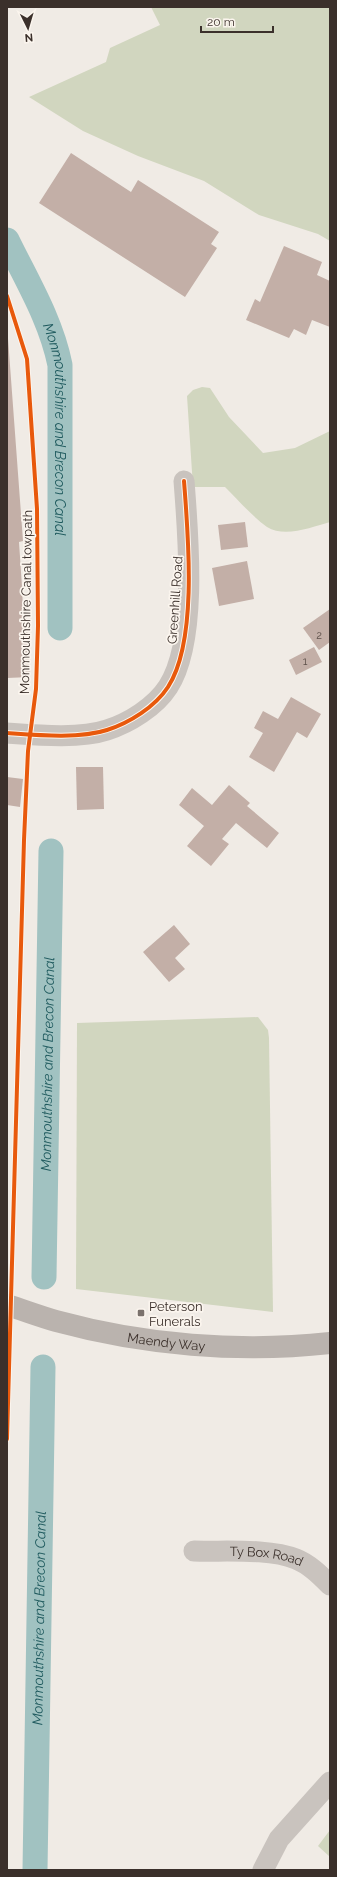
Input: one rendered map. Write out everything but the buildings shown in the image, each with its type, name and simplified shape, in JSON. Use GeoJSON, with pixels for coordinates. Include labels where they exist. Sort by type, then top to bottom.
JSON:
{"type":"FeatureCollection","features":[{"type":"Feature","properties":{"kind":"street","name":"Greenhill Road"},"geometry":{"type":"LineString","coordinates":[[7,734],[81,734],[106,730],[144,711],[160,698],[168,687],[180,656],[184,637],[188,596],[189,545],[184,480]]}},
{"type":"Feature","properties":{"kind":"street","name":"Maendy Way"},"geometry":{"type":"LineString","coordinates":[[7,1305],[56,1321],[115,1334],[209,1347],[330,1343]]}},
{"type":"Feature","properties":{"kind":"street","name":"Ty Box Road"},"geometry":{"type":"LineString","coordinates":[[194,1551],[264,1552],[295,1559],[316,1571],[330,1585]]}},
{"type":"Feature","properties":{"kind":"street"},"geometry":{"type":"LineString","coordinates":[[263,1870],[279,1839],[330,1782]]}},
{"type":"Feature","properties":{"kind":"green space"},"geometry":{"type":"Polygon","coordinates":[[[151,7],[330,7],[330,241],[318,234],[259,215],[204,181],[138,156],[83,131],[29,97],[106,62],[110,48],[160,25],[151,7]]]}},
{"type":"Feature","properties":{"kind":"green space"},"geometry":{"type":"Polygon","coordinates":[[[202,387],[210,388],[229,417],[263,453],[295,448],[330,431],[330,522],[307,529],[290,532],[274,530],[267,527],[256,518],[225,487],[193,487],[187,396],[193,390],[202,387]]]}},
{"type":"Feature","properties":{"kind":"green space"},"geometry":{"type":"Polygon","coordinates":[[[258,1017],[268,1030],[269,1038],[273,1312],[76,1289],[77,1023],[258,1017]]]}},
{"type":"Feature","properties":{"kind":"green space"},"geometry":{"type":"Polygon","coordinates":[[[330,1830],[330,1857],[318,1846],[330,1830]]]}},
{"type":"Feature","properties":{"kind":"waterway","name":"Monmouthshire and Brecon Canal"},"geometry":{"type":"LineString","coordinates":[[7,240],[45,316],[60,365],[60,628]]}},
{"type":"Feature","properties":{"kind":"waterway","name":"Monmouthshire and Brecon Canal"},"geometry":{"type":"LineString","coordinates":[[44,1277],[51,851]]}},
{"type":"Feature","properties":{"kind":"waterway","name":"Monmouthshire and Brecon Canal"},"geometry":{"type":"LineString","coordinates":[[35,1870],[43,1367]]}},
{"type":"Feature","properties":{"kind":"cycle path","name":"Monmouthshire Canal towpath"},"geometry":{"type":"LineString","coordinates":[[7,296],[27,359],[37,509],[38,626],[36,689],[28,751],[24,840],[7,1439]]}},
{"type":"Feature","properties":{"kind":"cycle path"},"geometry":{"type":"LineString","coordinates":[[7,733],[84,735],[107,730],[133,719],[149,708],[168,687],[177,667],[184,643],[187,616],[189,557],[184,481]]}},
{"type":"Feature","properties":{"kind":"place","name":"Peterson Funerals"},"geometry":{"type":"Point","coordinates":[141,1313]}}]}
